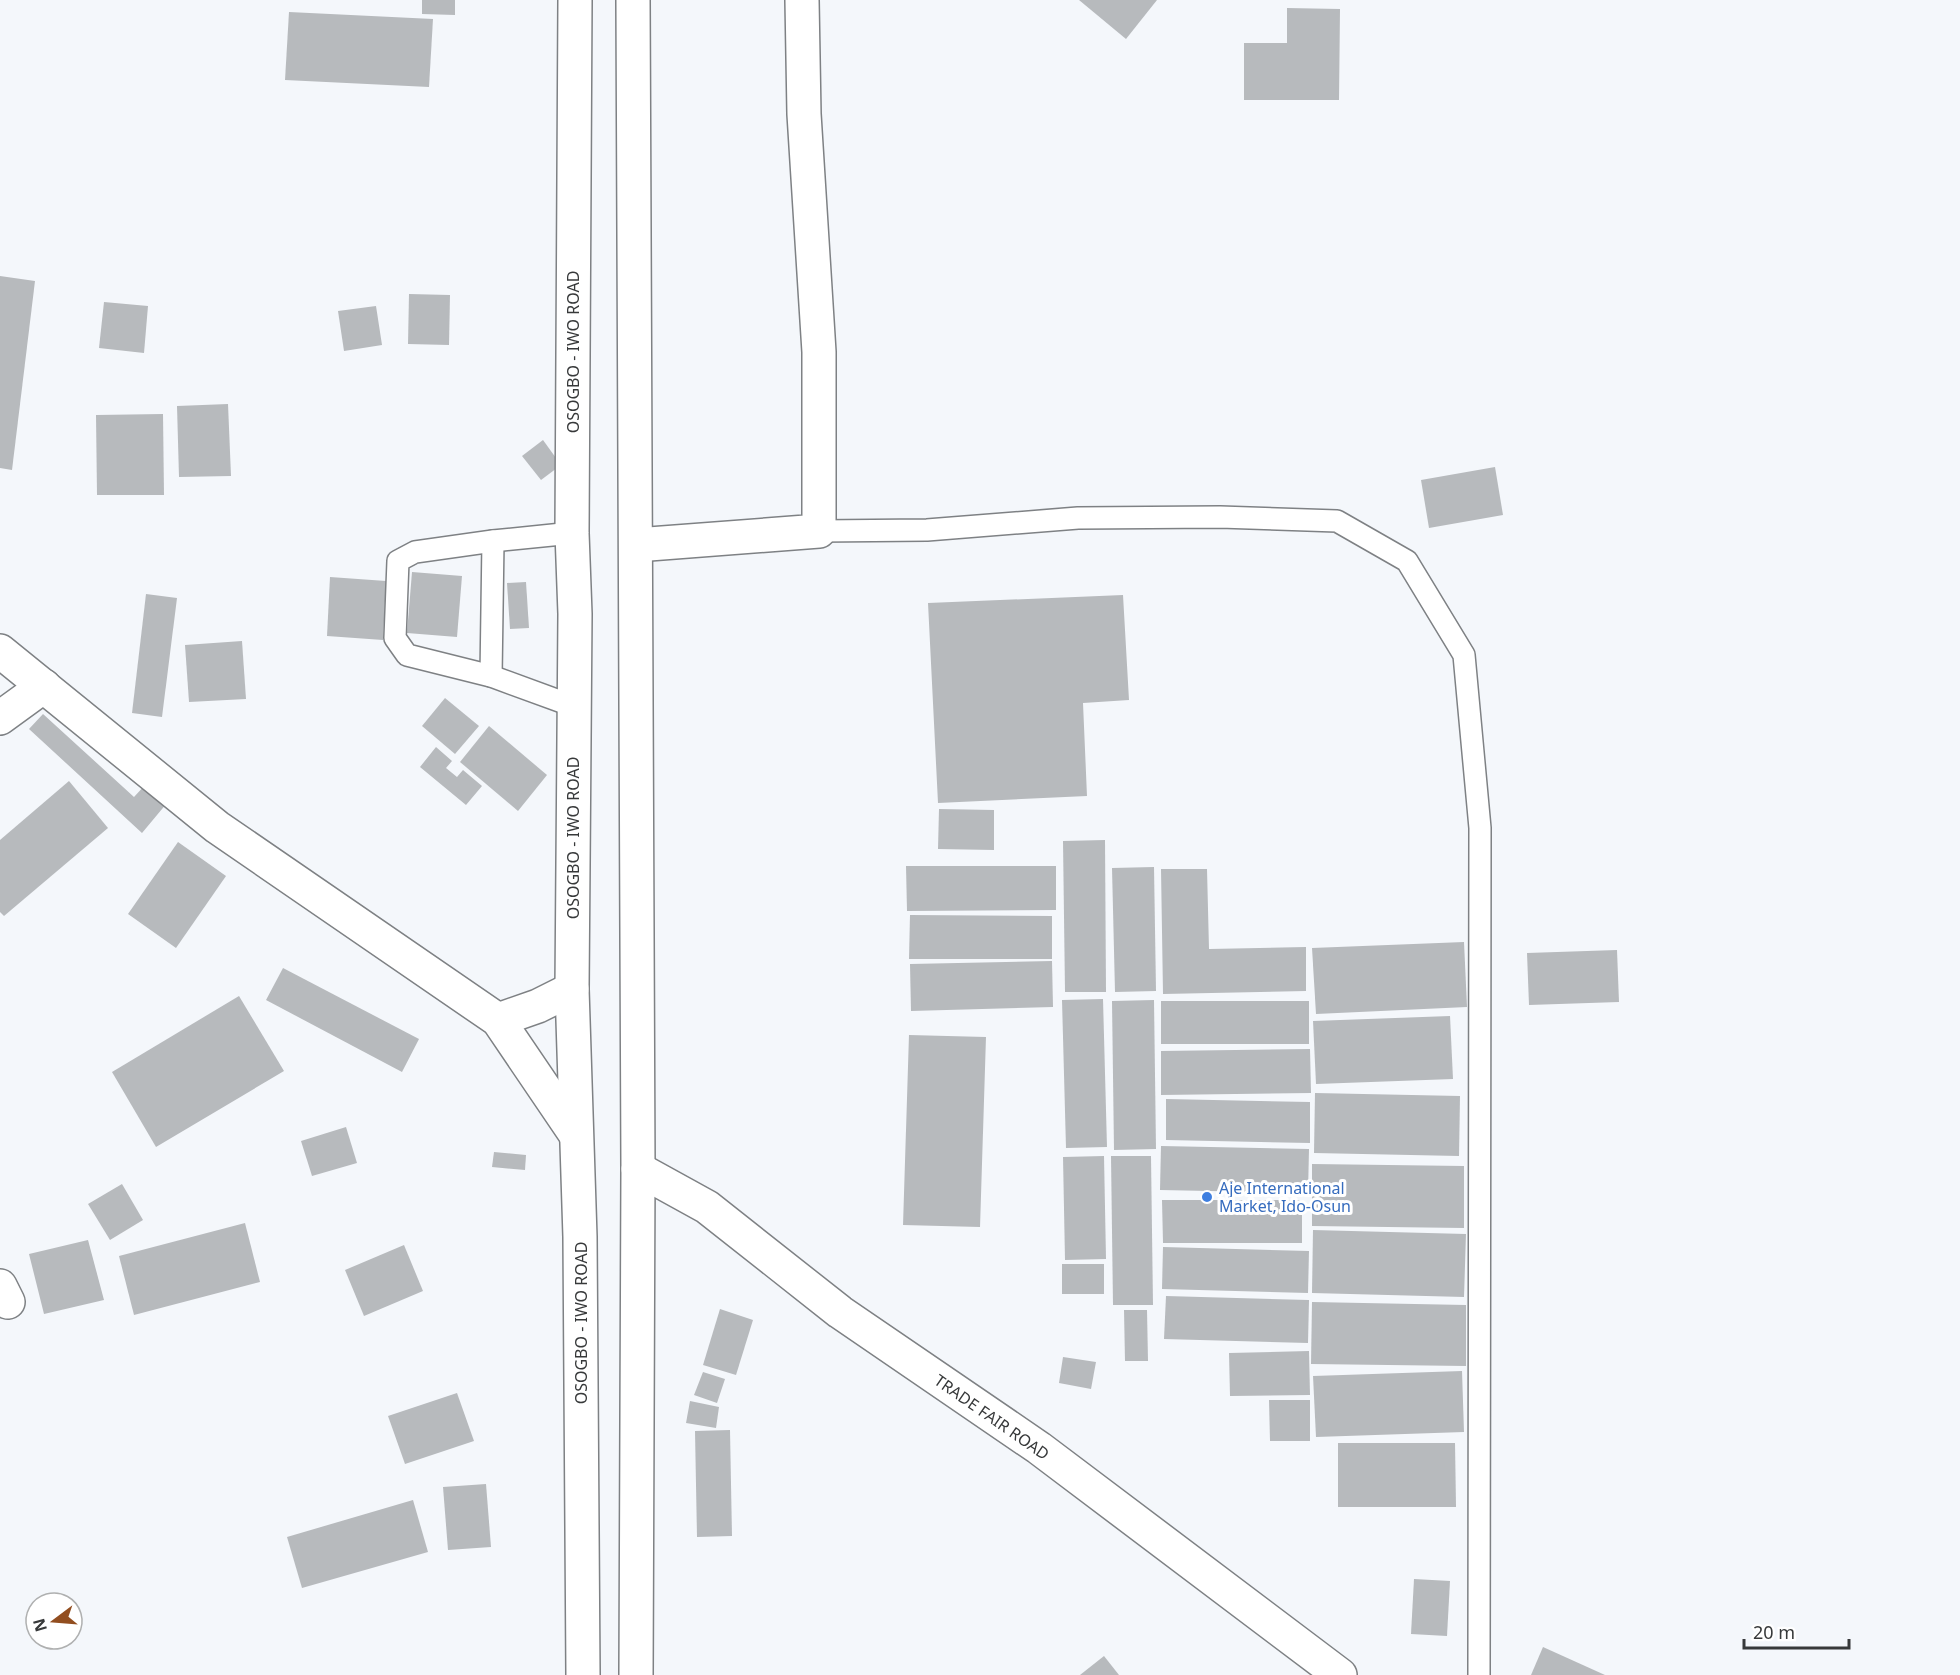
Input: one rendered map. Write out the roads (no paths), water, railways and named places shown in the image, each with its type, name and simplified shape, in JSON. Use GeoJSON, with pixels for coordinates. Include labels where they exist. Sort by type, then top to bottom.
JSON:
{"type":"FeatureCollection","features":[{"type":"Feature","properties":{"kind":"main road","name":"OSOGBO - IWO ROAD"},"geometry":{"type":"LineString","coordinates":[[575,0],[572,533],[575,614],[572,989],[580,1237],[583,1675]]}},
{"type":"Feature","properties":{"kind":"main road"},"geometry":{"type":"LineString","coordinates":[[633,0],[638,1169],[636,1675]]}},
{"type":"Feature","properties":{"kind":"main road"},"geometry":{"type":"LineString","coordinates":[[636,545],[819,531],[819,351],[804,114],[802,0]]}},
{"type":"Feature","properties":{"kind":"main road"},"geometry":{"type":"LineString","coordinates":[[0,651],[217,827],[498,1020],[576,1135]]}},
{"type":"Feature","properties":{"kind":"main road"},"geometry":{"type":"LineString","coordinates":[[0,718],[44,686]]}},
{"type":"Feature","properties":{"kind":"main road"},"geometry":{"type":"LineString","coordinates":[[498,1020],[538,1006],[572,989]]}},
{"type":"Feature","properties":{"kind":"main road","name":"TRADE FAIR ROAD"},"geometry":{"type":"LineString","coordinates":[[638,1169],[707,1207],[840,1312],[1039,1448],[1340,1675]]}},
{"type":"Feature","properties":{"kind":"lane"},"geometry":{"type":"LineString","coordinates":[[819,531],[927,530],[1078,518],[1220,517],[1337,521],[1407,561],[1464,655],[1480,828],[1479,1675]]}},
{"type":"Feature","properties":{"kind":"lane"},"geometry":{"type":"LineString","coordinates":[[572,533],[415,552],[398,561],[395,638],[407,655],[491,676],[573,706]]}},
{"type":"Feature","properties":{"kind":"lane"},"geometry":{"type":"LineString","coordinates":[[491,676],[493,541]]}},
{"type":"Feature","properties":{"kind":"place","name":"Aje International Market, Ido-Osun"},"geometry":{"type":"Point","coordinates":[1207,1197]}}]}
